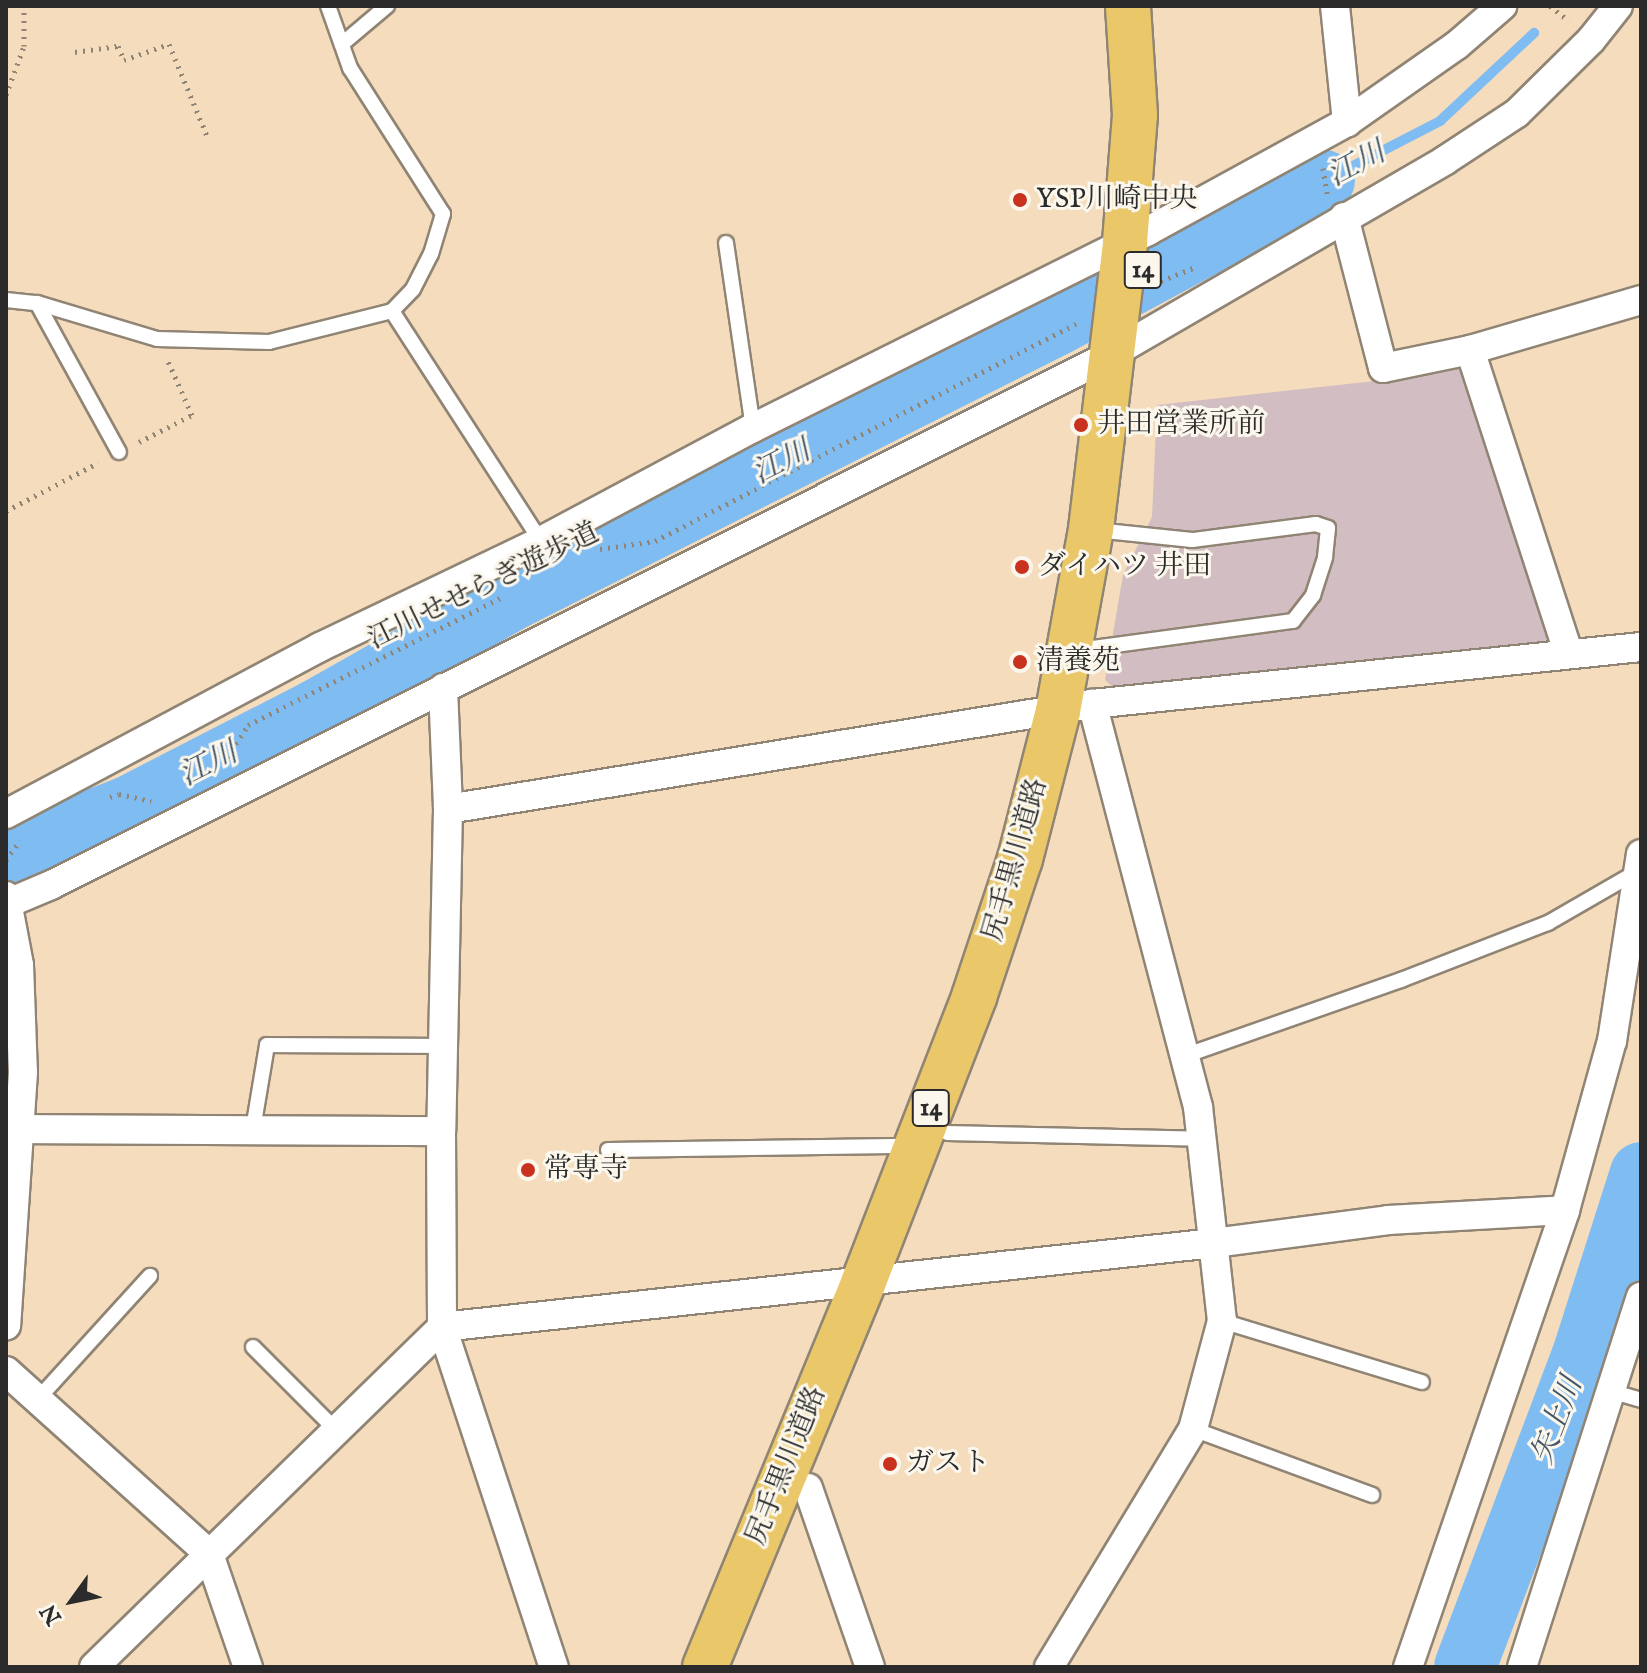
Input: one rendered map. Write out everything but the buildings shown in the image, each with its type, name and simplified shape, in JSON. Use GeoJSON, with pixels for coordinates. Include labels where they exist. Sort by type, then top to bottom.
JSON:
{"type":"FeatureCollection","features":[{"type":"Feature","properties":{"kind":"main road","name":"尻手黒川道路"},"geometry":{"type":"LineString","coordinates":[[1128,6],[1135,115],[1137,237]]}},
{"type":"Feature","properties":{"kind":"main road","name":"尻手黒川道路"},"geometry":{"type":"LineString","coordinates":[[705,1667],[876,1279],[1042,863],[1078,707],[1082,647],[1102,531],[1137,237],[1154,126],[1148,6]]}},
{"type":"Feature","properties":{"kind":"main road","name":"尻手黒川道路"},"geometry":{"type":"LineString","coordinates":[[733,1667],[808,1488],[876,1279]]}},
{"type":"Feature","properties":{"kind":"street"},"geometry":{"type":"LineString","coordinates":[[1335,6],[1347,122]]}},
{"type":"Feature","properties":{"kind":"street"},"geometry":{"type":"LineString","coordinates":[[15,825],[320,647],[541,541],[753,428],[1137,237],[1347,122],[1457,45],[1502,6]]}},
{"type":"Feature","properties":{"kind":"street"},"geometry":{"type":"LineString","coordinates":[[6,1325],[23,1072],[19,965],[7,901],[51,885],[1123,347],[1444,161],[1517,113],[1591,40],[1618,6]]}},
{"type":"Feature","properties":{"kind":"street"},"geometry":{"type":"LineString","coordinates":[[1344,217],[1383,368],[1470,350],[1641,300]]}},
{"type":"Feature","properties":{"kind":"street"},"geometry":{"type":"LineString","coordinates":[[1470,350],[1568,652]]}},
{"type":"Feature","properties":{"kind":"street"},"geometry":{"type":"LineString","coordinates":[[448,809],[1078,707],[1568,652],[1641,647]]}},
{"type":"Feature","properties":{"kind":"street"},"geometry":{"type":"LineString","coordinates":[[443,688],[448,809],[441,1131],[442,1327],[554,1667]]}},
{"type":"Feature","properties":{"kind":"street"},"geometry":{"type":"LineString","coordinates":[[1049,1667],[1193,1429],[1222,1321],[1202,1139],[1184,1056],[1078,707]]}},
{"type":"Feature","properties":{"kind":"street"},"geometry":{"type":"LineString","coordinates":[[1408,1667],[1565,1210],[1612,1041],[1640,862]]}},
{"type":"Feature","properties":{"kind":"street"},"geometry":{"type":"LineString","coordinates":[[19,1129],[441,1131]]}},
{"type":"Feature","properties":{"kind":"street"},"geometry":{"type":"LineString","coordinates":[[94,1667],[442,1327],[1214,1243],[1388,1220],[1565,1210]]}},
{"type":"Feature","properties":{"kind":"street"},"geometry":{"type":"LineString","coordinates":[[1522,1667],[1641,1297]]}},
{"type":"Feature","properties":{"kind":"street"},"geometry":{"type":"LineString","coordinates":[[6,1371],[209,1554],[248,1667]]}},
{"type":"Feature","properties":{"kind":"street"},"geometry":{"type":"LineString","coordinates":[[808,1488],[870,1667]]}},
{"type":"Feature","properties":{"kind":"lane"},"geometry":{"type":"LineString","coordinates":[[6,300],[37,303],[157,339],[269,342],[392,311],[413,289],[425,266],[443,214],[350,68],[328,6]]}},
{"type":"Feature","properties":{"kind":"lane"},"geometry":{"type":"LineString","coordinates":[[342,44],[387,6]]}},
{"type":"Feature","properties":{"kind":"lane"},"geometry":{"type":"LineString","coordinates":[[726,243],[753,428]]}},
{"type":"Feature","properties":{"kind":"lane"},"geometry":{"type":"LineString","coordinates":[[37,303],[119,452]]}},
{"type":"Feature","properties":{"kind":"lane"},"geometry":{"type":"LineString","coordinates":[[392,311],[541,541]]}},
{"type":"Feature","properties":{"kind":"lane"},"geometry":{"type":"LineString","coordinates":[[1082,647],[1293,621],[1313,595],[1325,557],[1328,528],[1316,524],[1192,540],[1102,531]]}},
{"type":"Feature","properties":{"kind":"lane"},"geometry":{"type":"LineString","coordinates":[[1184,1056],[1401,980],[1548,923],[1640,862]]}},
{"type":"Feature","properties":{"kind":"lane"},"geometry":{"type":"LineString","coordinates":[[253,1129],[267,1045],[445,1046]]}},
{"type":"Feature","properties":{"kind":"lane"},"geometry":{"type":"LineString","coordinates":[[608,1150],[932,1139],[1202,1139]]}},
{"type":"Feature","properties":{"kind":"lane"},"geometry":{"type":"LineString","coordinates":[[37,1400],[150,1276]]}},
{"type":"Feature","properties":{"kind":"lane"},"geometry":{"type":"LineString","coordinates":[[1222,1321],[1422,1382]]}},
{"type":"Feature","properties":{"kind":"lane"},"geometry":{"type":"LineString","coordinates":[[253,1347],[336,1430]]}},
{"type":"Feature","properties":{"kind":"lane"},"geometry":{"type":"LineString","coordinates":[[1610,1391],[1641,1400]]}},
{"type":"Feature","properties":{"kind":"lane"},"geometry":{"type":"LineString","coordinates":[[1193,1429],[1372,1495]]}},
{"type":"Feature","properties":{"kind":"path"},"geometry":{"type":"LineString","coordinates":[[6,95],[24,46],[24,6]]}},
{"type":"Feature","properties":{"kind":"path"},"geometry":{"type":"LineString","coordinates":[[75,52],[118,46],[124,60],[169,44],[208,138]]}},
{"type":"Feature","properties":{"kind":"path","name":"江川せせらぎ遊歩道"},"geometry":{"type":"LineString","coordinates":[[591,553],[604,546],[655,541],[1079,322]]}},
{"type":"Feature","properties":{"kind":"path","name":"江川せせらぎ遊歩道"},"geometry":{"type":"LineString","coordinates":[[221,767],[248,725],[509,594]]}},
{"type":"Feature","properties":{"kind":"path"},"geometry":{"type":"LineString","coordinates":[[106,798],[119,794],[155,802]]}},
{"type":"Feature","properties":{"kind":"path"},"geometry":{"type":"LineString","coordinates":[[6,860],[15,825]]}},
{"type":"Feature","properties":{"kind":"shaded area"},"geometry":{"type":"Polygon","coordinates":[[[1450,366],[1465,369],[1552,633],[1536,651],[1118,692],[1105,680],[1123,575],[1152,517],[1157,405],[1393,379],[1450,366]]]}},
{"type":"Feature","properties":{"kind":"waterway","name":"江川"},"geometry":{"type":"LineString","coordinates":[[1324,181],[1440,121],[1534,33]]}},
{"type":"Feature","properties":{"kind":"waterway","name":"江川"},"geometry":{"type":"LineString","coordinates":[[6,854],[128,807],[315,711],[515,598],[1058,324],[1324,181]]}},
{"type":"Feature","properties":{"kind":"waterway","name":"矢上川"},"geometry":{"type":"LineString","coordinates":[[1465,1667],[1582,1358],[1641,1173]]}},
{"type":"Feature","properties":{"kind":"place","name":"YSP川崎中央"},"geometry":{"type":"Point","coordinates":[1020,200]}},
{"type":"Feature","properties":{"kind":"place","name":"井田営業所前"},"geometry":{"type":"Point","coordinates":[1081,425]}},
{"type":"Feature","properties":{"kind":"place","name":"ダイハツ 井田"},"geometry":{"type":"Point","coordinates":[1022,567]}},
{"type":"Feature","properties":{"kind":"place","name":"清養苑"},"geometry":{"type":"Point","coordinates":[1020,662]}},
{"type":"Feature","properties":{"kind":"place","name":"常専寺"},"geometry":{"type":"Point","coordinates":[528,1170]}},
{"type":"Feature","properties":{"kind":"place","name":"ガスト"},"geometry":{"type":"Point","coordinates":[890,1464]}}]}
